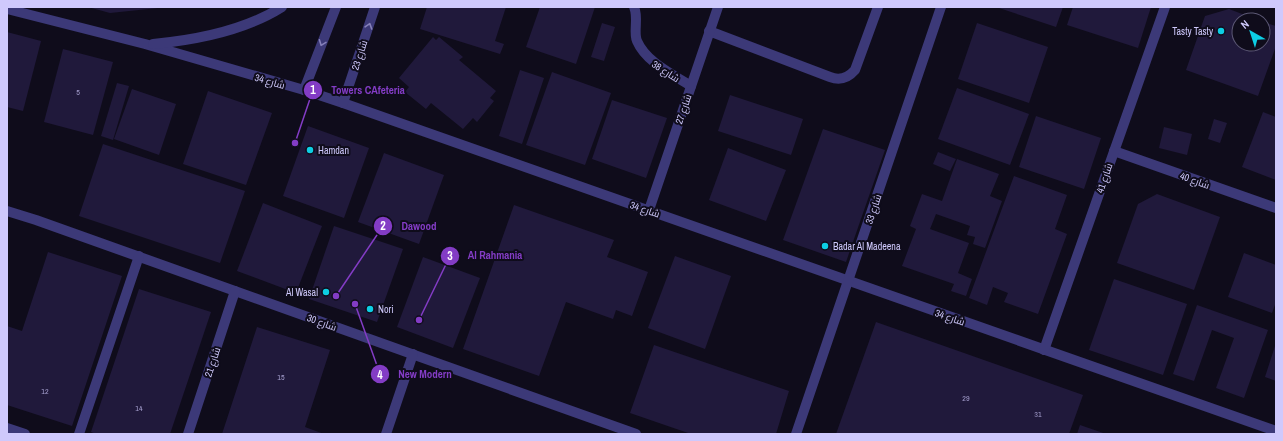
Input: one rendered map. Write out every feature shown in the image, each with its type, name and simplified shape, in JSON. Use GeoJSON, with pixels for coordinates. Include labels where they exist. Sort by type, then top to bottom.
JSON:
{"type":"FeatureCollection","features":[{"type":"Feature","properties":{"kind":"street"},"geometry":{"type":"LineString","coordinates":[[145,44],[180,42],[214,35],[247,24],[282,7]]}},
{"type":"Feature","properties":{"kind":"street"},"geometry":{"type":"LineString","coordinates":[[304,90],[336,7]]}},
{"type":"Feature","properties":{"kind":"street","name":"شارع 23"},"geometry":{"type":"LineString","coordinates":[[343,103],[375,7]]}},
{"type":"Feature","properties":{"kind":"street","name":"شارع 38"},"geometry":{"type":"LineString","coordinates":[[634,7],[636,12],[636,40],[650,60],[691,86]]}},
{"type":"Feature","properties":{"kind":"street","name":"شارع 27"},"geometry":{"type":"LineString","coordinates":[[649,210],[718,7]]}},
{"type":"Feature","properties":{"kind":"street"},"geometry":{"type":"LineString","coordinates":[[710,31],[830,77],[841,79],[852,74],[855,70],[878,7]]}},
{"type":"Feature","properties":{"kind":"street","name":"شارع 33"},"geometry":{"type":"LineString","coordinates":[[796,434],[941,7]]}},
{"type":"Feature","properties":{"kind":"street","name":"شارع 41"},"geometry":{"type":"LineString","coordinates":[[1044,350],[1165,7]]}},
{"type":"Feature","properties":{"kind":"street","name":"شارع 34"},"geometry":{"type":"LineString","coordinates":[[7,9],[145,44],[304,90],[1276,431]]}},
{"type":"Feature","properties":{"kind":"street","name":"شارع 40"},"geometry":{"type":"LineString","coordinates":[[1114,151],[1276,208]]}},
{"type":"Feature","properties":{"kind":"street","name":"شارع 30"},"geometry":{"type":"LineString","coordinates":[[7,211],[139,256],[636,434]]}},
{"type":"Feature","properties":{"kind":"street"},"geometry":{"type":"LineString","coordinates":[[78,434],[139,256]]}},
{"type":"Feature","properties":{"kind":"street","name":"شارع 21"},"geometry":{"type":"LineString","coordinates":[[188,434],[235,291]]}},
{"type":"Feature","properties":{"kind":"street"},"geometry":{"type":"LineString","coordinates":[[386,434],[414,354]]}},
{"type":"Feature","properties":{"kind":"street"},"geometry":{"type":"LineString","coordinates":[[7,428],[25,434]]}},
{"type":"Feature","properties":{"kind":"building"},"geometry":{"type":"Polygon","coordinates":[[[88,7],[158,7],[158,8],[110,13],[88,7]]]}},
{"type":"Feature","properties":{"kind":"building"},"geometry":{"type":"Polygon","coordinates":[[[427,7],[506,7],[495,41],[504,44],[500,54],[420,29],[427,7]]]}},
{"type":"Feature","properties":{"kind":"building"},"geometry":{"type":"Polygon","coordinates":[[[540,7],[595,7],[576,64],[526,47],[540,7]]]}},
{"type":"Feature","properties":{"kind":"building"},"geometry":{"type":"Polygon","coordinates":[[[996,7],[1063,7],[1056,27],[996,7]]]}},
{"type":"Feature","properties":{"kind":"building"},"geometry":{"type":"Polygon","coordinates":[[[1073,7],[1151,7],[1138,48],[1067,25],[1073,7]]]}},
{"type":"Feature","properties":{"kind":"building"},"geometry":{"type":"Polygon","coordinates":[[[1229,9],[1237,12],[1231,12],[1231,52],[1271,52],[1271,24],[1276,26],[1276,46],[1258,96],[1186,70],[1205,16],[1229,9]]]}},
{"type":"Feature","properties":{"kind":"building"},"geometry":{"type":"Polygon","coordinates":[[[602,23],[615,27],[604,61],[591,57],[602,23]]]}},
{"type":"Feature","properties":{"kind":"building"},"geometry":{"type":"Polygon","coordinates":[[[977,23],[1048,47],[1029,103],[958,79],[977,23]]]}},
{"type":"Feature","properties":{"kind":"building"},"geometry":{"type":"Polygon","coordinates":[[[7,32],[41,41],[23,111],[7,107],[7,32]]]}},
{"type":"Feature","properties":{"kind":"building"},"geometry":{"type":"Polygon","coordinates":[[[433,37],[436,40],[439,37],[463,57],[459,60],[496,91],[490,98],[494,101],[477,122],[473,118],[463,129],[431,103],[426,109],[405,92],[409,87],[399,78],[433,37]]]}},
{"type":"Feature","properties":{"kind":"building"},"geometry":{"type":"Polygon","coordinates":[[[63,49],[113,62],[93,135],[44,122],[63,49]]]}},
{"type":"Feature","properties":{"kind":"building"},"geometry":{"type":"Polygon","coordinates":[[[520,70],[544,78],[522,144],[499,136],[520,70]]]}},
{"type":"Feature","properties":{"kind":"building"},"geometry":{"type":"Polygon","coordinates":[[[552,72],[611,93],[585,165],[526,145],[552,72]]]}},
{"type":"Feature","properties":{"kind":"building"},"geometry":{"type":"Polygon","coordinates":[[[117,83],[129,86],[113,140],[101,136],[117,83]]]}},
{"type":"Feature","properties":{"kind":"building"},"geometry":{"type":"Polygon","coordinates":[[[957,88],[1029,114],[1010,165],[938,139],[957,88]]]}},
{"type":"Feature","properties":{"kind":"building"},"geometry":{"type":"Polygon","coordinates":[[[132,89],[176,104],[159,155],[114,139],[132,89]]]}},
{"type":"Feature","properties":{"kind":"building"},"geometry":{"type":"Polygon","coordinates":[[[208,91],[272,113],[246,185],[183,164],[208,91]]]}},
{"type":"Feature","properties":{"kind":"building"},"geometry":{"type":"Polygon","coordinates":[[[730,95],[803,119],[791,155],[718,131],[730,95]]]}},
{"type":"Feature","properties":{"kind":"building"},"geometry":{"type":"Polygon","coordinates":[[[612,100],[667,118],[646,178],[592,159],[612,100]]]}},
{"type":"Feature","properties":{"kind":"building"},"geometry":{"type":"Polygon","coordinates":[[[1263,112],[1276,117],[1276,180],[1242,167],[1263,112]]]}},
{"type":"Feature","properties":{"kind":"building"},"geometry":{"type":"Polygon","coordinates":[[[1036,116],[1101,138],[1084,189],[1019,167],[1036,116]]]}},
{"type":"Feature","properties":{"kind":"building"},"geometry":{"type":"Polygon","coordinates":[[[1214,119],[1227,123],[1220,143],[1208,139],[1214,119]]]}},
{"type":"Feature","properties":{"kind":"building"},"geometry":{"type":"Polygon","coordinates":[[[308,126],[369,148],[344,218],[283,196],[308,126]]]}},
{"type":"Feature","properties":{"kind":"building"},"geometry":{"type":"Polygon","coordinates":[[[1164,127],[1192,134],[1187,155],[1159,148],[1164,127]]]}},
{"type":"Feature","properties":{"kind":"building"},"geometry":{"type":"Polygon","coordinates":[[[823,129],[885,150],[846,262],[783,240],[823,129]]]}},
{"type":"Feature","properties":{"kind":"building"},"geometry":{"type":"Polygon","coordinates":[[[103,144],[245,191],[220,263],[79,216],[103,144]]]}},
{"type":"Feature","properties":{"kind":"building"},"geometry":{"type":"Polygon","coordinates":[[[728,148],[786,170],[766,221],[709,200],[728,148]]]}},
{"type":"Feature","properties":{"kind":"building"},"geometry":{"type":"Polygon","coordinates":[[[938,152],[956,159],[950,171],[933,164],[938,152]]]}},
{"type":"Feature","properties":{"kind":"building"},"geometry":{"type":"Polygon","coordinates":[[[384,153],[444,175],[419,244],[358,222],[384,153]]]}},
{"type":"Feature","properties":{"kind":"building"},"geometry":{"type":"Polygon","coordinates":[[[957,159],[999,174],[990,196],[1002,201],[985,248],[973,244],[975,237],[967,235],[970,226],[936,214],[930,229],[969,243],[958,273],[972,279],[966,296],[951,291],[954,284],[902,266],[916,229],[910,226],[922,194],[942,201],[957,159]]]}},
{"type":"Feature","properties":{"kind":"building"},"geometry":{"type":"Polygon","coordinates":[[[1014,176],[1067,195],[1055,229],[1067,234],[1038,314],[1004,302],[1008,293],[993,287],[987,305],[969,298],[1014,176]]]}},
{"type":"Feature","properties":{"kind":"building"},"geometry":{"type":"Polygon","coordinates":[[[1157,194],[1220,217],[1194,290],[1117,263],[1138,204],[1157,194]]]}},
{"type":"Feature","properties":{"kind":"building"},"geometry":{"type":"Polygon","coordinates":[[[263,203],[322,226],[296,293],[237,271],[263,203]]]}},
{"type":"Feature","properties":{"kind":"building"},"geometry":{"type":"Polygon","coordinates":[[[514,205],[614,240],[607,257],[648,272],[632,316],[616,310],[613,319],[566,302],[539,376],[463,349],[514,205]]]}},
{"type":"Feature","properties":{"kind":"building"},"geometry":{"type":"Polygon","coordinates":[[[334,226],[403,249],[377,322],[309,299],[334,226]]]}},
{"type":"Feature","properties":{"kind":"building"},"geometry":{"type":"Polygon","coordinates":[[[48,252],[122,276],[72,426],[7,405],[7,326],[22,331],[48,252]]]}},
{"type":"Feature","properties":{"kind":"building"},"geometry":{"type":"Polygon","coordinates":[[[1244,253],[1276,265],[1276,302],[1272,313],[1228,297],[1244,253]]]}},
{"type":"Feature","properties":{"kind":"building"},"geometry":{"type":"Polygon","coordinates":[[[675,256],[731,276],[705,349],[648,328],[675,256]]]}},
{"type":"Feature","properties":{"kind":"building"},"geometry":{"type":"Polygon","coordinates":[[[423,257],[480,278],[453,348],[397,327],[423,257]]]}},
{"type":"Feature","properties":{"kind":"building"},"geometry":{"type":"Polygon","coordinates":[[[1114,279],[1187,304],[1163,375],[1089,350],[1114,279]]]}},
{"type":"Feature","properties":{"kind":"building"},"geometry":{"type":"Polygon","coordinates":[[[139,289],[211,312],[170,434],[96,434],[91,432],[139,289]]]}},
{"type":"Feature","properties":{"kind":"building"},"geometry":{"type":"Polygon","coordinates":[[[1197,305],[1268,330],[1244,398],[1216,388],[1234,338],[1212,330],[1194,381],[1173,374],[1197,305]]]}},
{"type":"Feature","properties":{"kind":"building"},"geometry":{"type":"Polygon","coordinates":[[[876,322],[1083,395],[1069,434],[836,434],[876,322]]]}},
{"type":"Feature","properties":{"kind":"building"},"geometry":{"type":"Polygon","coordinates":[[[257,327],[330,350],[305,427],[324,434],[222,434],[257,327]]]}},
{"type":"Feature","properties":{"kind":"building"},"geometry":{"type":"Polygon","coordinates":[[[1276,343],[1276,381],[1265,377],[1276,343]]]}},
{"type":"Feature","properties":{"kind":"building"},"geometry":{"type":"Polygon","coordinates":[[[654,345],[789,391],[776,434],[691,434],[630,413],[654,345]]]}},
{"type":"Feature","properties":{"kind":"building"},"geometry":{"type":"Polygon","coordinates":[[[1080,425],[1106,434],[1077,434],[1080,425]]]}},
{"type":"Feature","properties":{"kind":"place","name":"Tasty Tasty"},"geometry":{"type":"Point","coordinates":[1221,31]}},
{"type":"Feature","properties":{"kind":"place","name":"Towers CAfeteria"},"geometry":{"type":"Point","coordinates":[295,143]}},
{"type":"Feature","properties":{"kind":"place","name":"Hamdan"},"geometry":{"type":"Point","coordinates":[310,150]}},
{"type":"Feature","properties":{"kind":"place","name":"Badar Al Madeena"},"geometry":{"type":"Point","coordinates":[825,246]}},
{"type":"Feature","properties":{"kind":"place","name":"Al Wasal"},"geometry":{"type":"Point","coordinates":[326,292]}},
{"type":"Feature","properties":{"kind":"place","name":"Dawood"},"geometry":{"type":"Point","coordinates":[336,296]}},
{"type":"Feature","properties":{"kind":"place","name":"New Modern"},"geometry":{"type":"Point","coordinates":[355,304]}},
{"type":"Feature","properties":{"kind":"place","name":"Nori"},"geometry":{"type":"Point","coordinates":[370,309]}},
{"type":"Feature","properties":{"kind":"place","name":"Al Rahmania"},"geometry":{"type":"Point","coordinates":[419,320]}}]}
